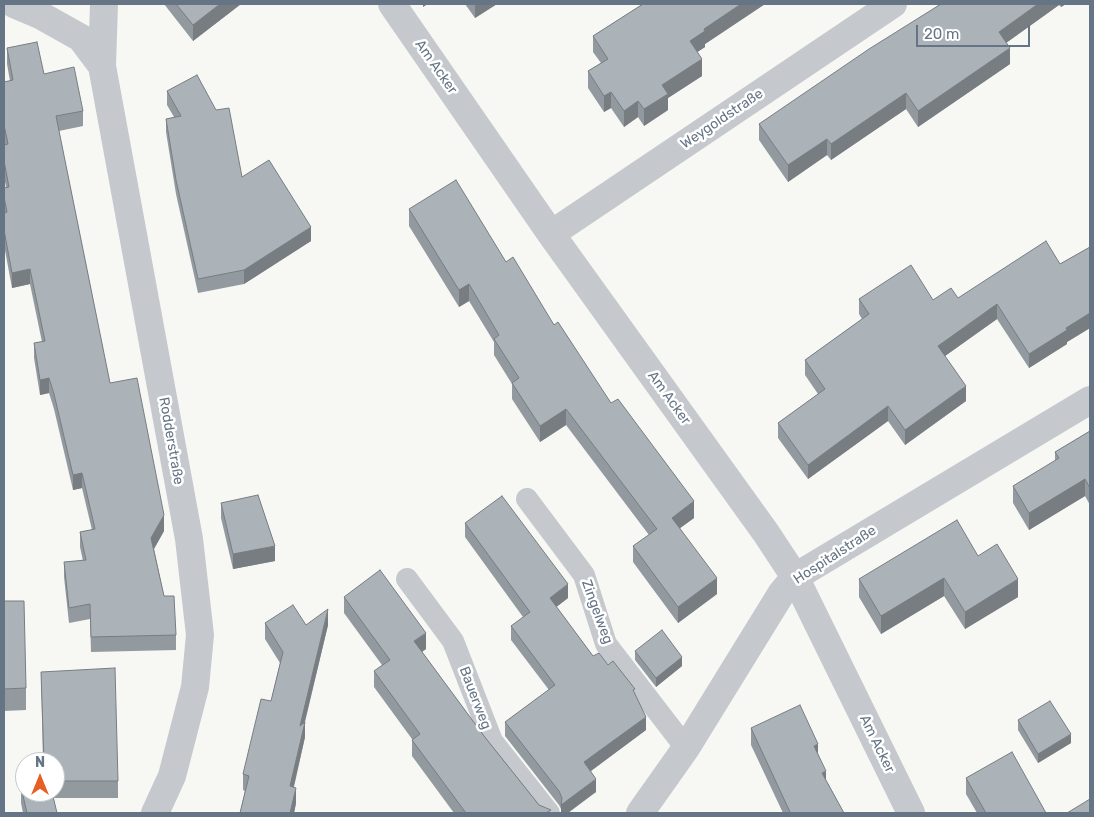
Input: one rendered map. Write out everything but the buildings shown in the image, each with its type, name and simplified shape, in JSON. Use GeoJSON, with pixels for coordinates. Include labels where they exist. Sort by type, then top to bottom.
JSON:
{"type":"FeatureCollection","features":[{"type":"Feature","properties":{"kind":"street","name":"Rodderstraße"},"geometry":{"type":"LineString","coordinates":[[14,4],[40,15],[81,38],[102,66]]}},
{"type":"Feature","properties":{"kind":"street","name":"Rodderstraße"},"geometry":{"type":"LineString","coordinates":[[104,4],[102,66],[189,539],[200,635],[195,687],[186,723],[172,776],[155,813]]}},
{"type":"Feature","properties":{"kind":"street","name":"Am Acker"},"geometry":{"type":"LineString","coordinates":[[392,4],[551,234],[760,525],[795,577],[911,813]]}},
{"type":"Feature","properties":{"kind":"street","name":"Weygoldstraße"},"geometry":{"type":"LineString","coordinates":[[551,234],[893,4]]}},
{"type":"Feature","properties":{"kind":"street","name":"Hospitalstraße"},"geometry":{"type":"LineString","coordinates":[[640,813],[686,748],[781,594],[795,577],[1090,400]]}},
{"type":"Feature","properties":{"kind":"lane","name":"Zingelweg"},"geometry":{"type":"LineString","coordinates":[[527,499],[584,575],[606,644],[686,748]]}},
{"type":"Feature","properties":{"kind":"lane","name":"Bauerweg"},"geometry":{"type":"LineString","coordinates":[[407,579],[453,641],[492,741],[549,813]]}}]}
